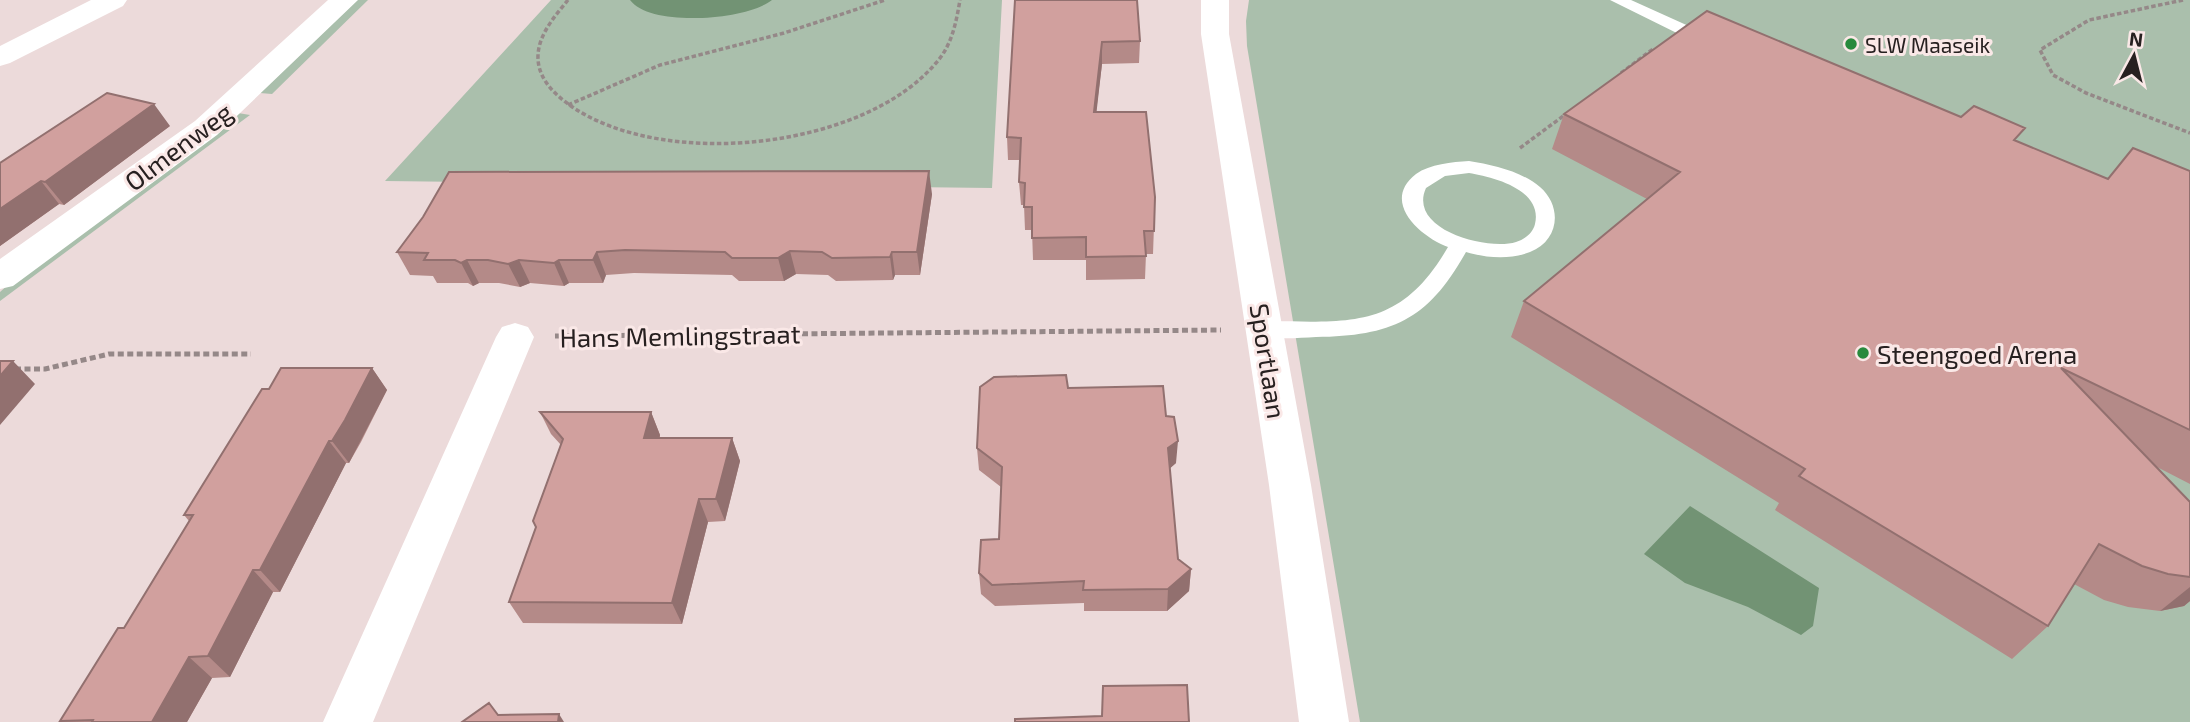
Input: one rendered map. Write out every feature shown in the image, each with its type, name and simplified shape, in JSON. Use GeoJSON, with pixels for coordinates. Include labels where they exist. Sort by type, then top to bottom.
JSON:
{"type":"FeatureCollection","features":[{"type":"Feature","properties":{"kind":"street"},"geometry":{"type":"LineString","coordinates":[[0,57],[113,0]]}},
{"type":"Feature","properties":{"kind":"street","name":"Olmenweg"},"geometry":{"type":"LineString","coordinates":[[0,277],[206,128],[344,0]]}},
{"type":"Feature","properties":{"kind":"street","name":"Sportlaan"},"geometry":{"type":"LineString","coordinates":[[1215,0],[1215,34],[1264,329],[1324,722]]}},
{"type":"Feature","properties":{"kind":"street"},"geometry":{"type":"LineString","coordinates":[[348,722],[515,337]]}},
{"type":"Feature","properties":{"kind":"lane"},"geometry":{"type":"LineString","coordinates":[[1618,0],[1679,30],[1730,50]]}},
{"type":"Feature","properties":{"kind":"lane"},"geometry":{"type":"LineString","coordinates":[[1458,167],[1490,170],[1511,177],[1528,187],[1543,206],[1545,226],[1537,238],[1522,246],[1503,251],[1481,251],[1459,246],[1438,236],[1422,224],[1414,210],[1412,196],[1418,183],[1430,174],[1458,167]]}},
{"type":"Feature","properties":{"kind":"lane"},"geometry":{"type":"LineString","coordinates":[[1264,329],[1367,326],[1390,318],[1426,295],[1439,280],[1459,246]]}},
{"type":"Feature","properties":{"kind":"path"},"geometry":{"type":"LineString","coordinates":[[568,0],[549,26],[538,53],[541,76],[549,88],[568,104],[605,127],[654,139],[734,144],[788,136],[874,108],[913,85],[931,70],[953,41],[958,29],[960,0]]}},
{"type":"Feature","properties":{"kind":"path"},"geometry":{"type":"LineString","coordinates":[[568,104],[619,80],[660,65],[785,33],[885,0]]}},
{"type":"Feature","properties":{"kind":"path"},"geometry":{"type":"LineString","coordinates":[[2183,0],[2088,20],[2040,50],[2053,75],[2086,93],[2190,133]]}},
{"type":"Feature","properties":{"kind":"path"},"geometry":{"type":"LineString","coordinates":[[1615,78],[1679,30]]}},
{"type":"Feature","properties":{"kind":"path"},"geometry":{"type":"LineString","coordinates":[[1511,177],[1518,149],[1572,110]]}},
{"type":"Feature","properties":{"kind":"path","name":"Hans Memlingstraat"},"geometry":{"type":"LineString","coordinates":[[515,337],[1264,329]]}},
{"type":"Feature","properties":{"kind":"path"},"geometry":{"type":"LineString","coordinates":[[11,369],[46,369],[109,354],[251,354]]}},
{"type":"Feature","properties":{"kind":"shaded area"},"geometry":{"type":"Polygon","coordinates":[[[357,0],[368,0],[272,94],[260,93],[357,0]]]}},
{"type":"Feature","properties":{"kind":"shaded area"},"geometry":{"type":"Polygon","coordinates":[[[551,0],[1002,0],[992,188],[385,181],[551,0]]]}},
{"type":"Feature","properties":{"kind":"shaded area"},"geometry":{"type":"Polygon","coordinates":[[[630,0],[772,0],[760,7],[722,16],[678,18],[641,9],[630,0]]]}},
{"type":"Feature","properties":{"kind":"shaded area"},"geometry":{"type":"Polygon","coordinates":[[[1249,0],[2190,0],[2190,722],[1360,722],[1247,46],[1249,0]]]}},
{"type":"Feature","properties":{"kind":"shaded area"},"geometry":{"type":"Polygon","coordinates":[[[238,113],[250,115],[0,301],[0,292],[11,282],[238,113]]]}},
{"type":"Feature","properties":{"kind":"shaded area"},"geometry":{"type":"Polygon","coordinates":[[[1690,506],[1819,588],[1813,626],[1801,635],[1748,607],[1685,583],[1644,554],[1690,506]]]}},
{"type":"Feature","properties":{"kind":"building"},"geometry":{"type":"Polygon","coordinates":[[[1015,0],[1137,0],[1140,41],[1102,42],[1094,112],[1146,112],[1155,197],[1154,231],[1144,231],[1146,256],[1086,257],[1086,237],[1032,238],[1032,207],[1024,207],[1025,183],[1019,182],[1021,138],[1007,137],[1015,0]]]}},
{"type":"Feature","properties":{"kind":"building","name":"Steengoed Arena"},"geometry":{"type":"Polygon","coordinates":[[[1707,11],[1961,117],[1974,106],[2025,128],[2014,140],[2108,179],[2133,148],[2190,171],[2190,430],[2061,368],[2190,502],[2190,577],[2142,566],[2099,544],[2048,626],[1799,476],[1805,469],[1524,301],[1680,172],[1564,114],[1707,11]]]}},
{"type":"Feature","properties":{"kind":"building"},"geometry":{"type":"Polygon","coordinates":[[[107,93],[154,104],[45,182],[41,181],[0,209],[0,163],[107,93]]]}},
{"type":"Feature","properties":{"kind":"building"},"geometry":{"type":"Polygon","coordinates":[[[929,171],[917,252],[892,252],[890,257],[832,258],[822,252],[790,251],[778,258],[732,258],[725,252],[625,250],[597,252],[593,260],[559,260],[554,263],[519,260],[508,264],[488,260],[467,260],[461,263],[455,260],[424,260],[428,253],[397,252],[423,217],[449,172],[929,171]]]}},
{"type":"Feature","properties":{"kind":"building"},"geometry":{"type":"Polygon","coordinates":[[[0,361],[13,361],[0,376],[0,361]]]}},
{"type":"Feature","properties":{"kind":"building"},"geometry":{"type":"Polygon","coordinates":[[[281,368],[372,368],[345,420],[332,441],[329,441],[260,570],[253,570],[208,656],[189,657],[152,722],[60,721],[118,628],[124,628],[193,515],[184,515],[262,389],[269,389],[281,368]]]}},
{"type":"Feature","properties":{"kind":"building"},"geometry":{"type":"Polygon","coordinates":[[[1066,375],[1068,388],[1163,386],[1166,416],[1174,417],[1178,441],[1168,448],[1178,559],[1191,569],[1168,589],[1083,590],[1084,581],[992,585],[979,573],[981,540],[999,539],[1002,467],[977,448],[980,387],[994,377],[1066,375]]]}},
{"type":"Feature","properties":{"kind":"building"},"geometry":{"type":"Polygon","coordinates":[[[540,412],[651,412],[644,438],[732,438],[716,499],[699,499],[672,603],[509,602],[536,527],[533,521],[563,439],[540,412]]]}},
{"type":"Feature","properties":{"kind":"building"},"geometry":{"type":"Polygon","coordinates":[[[1187,685],[1189,722],[1015,722],[1015,719],[1102,716],[1103,686],[1187,685]]]}},
{"type":"Feature","properties":{"kind":"building"},"geometry":{"type":"Polygon","coordinates":[[[489,703],[498,715],[559,714],[558,722],[462,722],[489,703]]]}},
{"type":"Feature","properties":{"kind":"place","name":"SLW Maaseik"},"geometry":{"type":"Point","coordinates":[1851,44]}},
{"type":"Feature","properties":{"kind":"place","name":"Steengoed Arena"},"geometry":{"type":"Point","coordinates":[1863,353]}}]}
